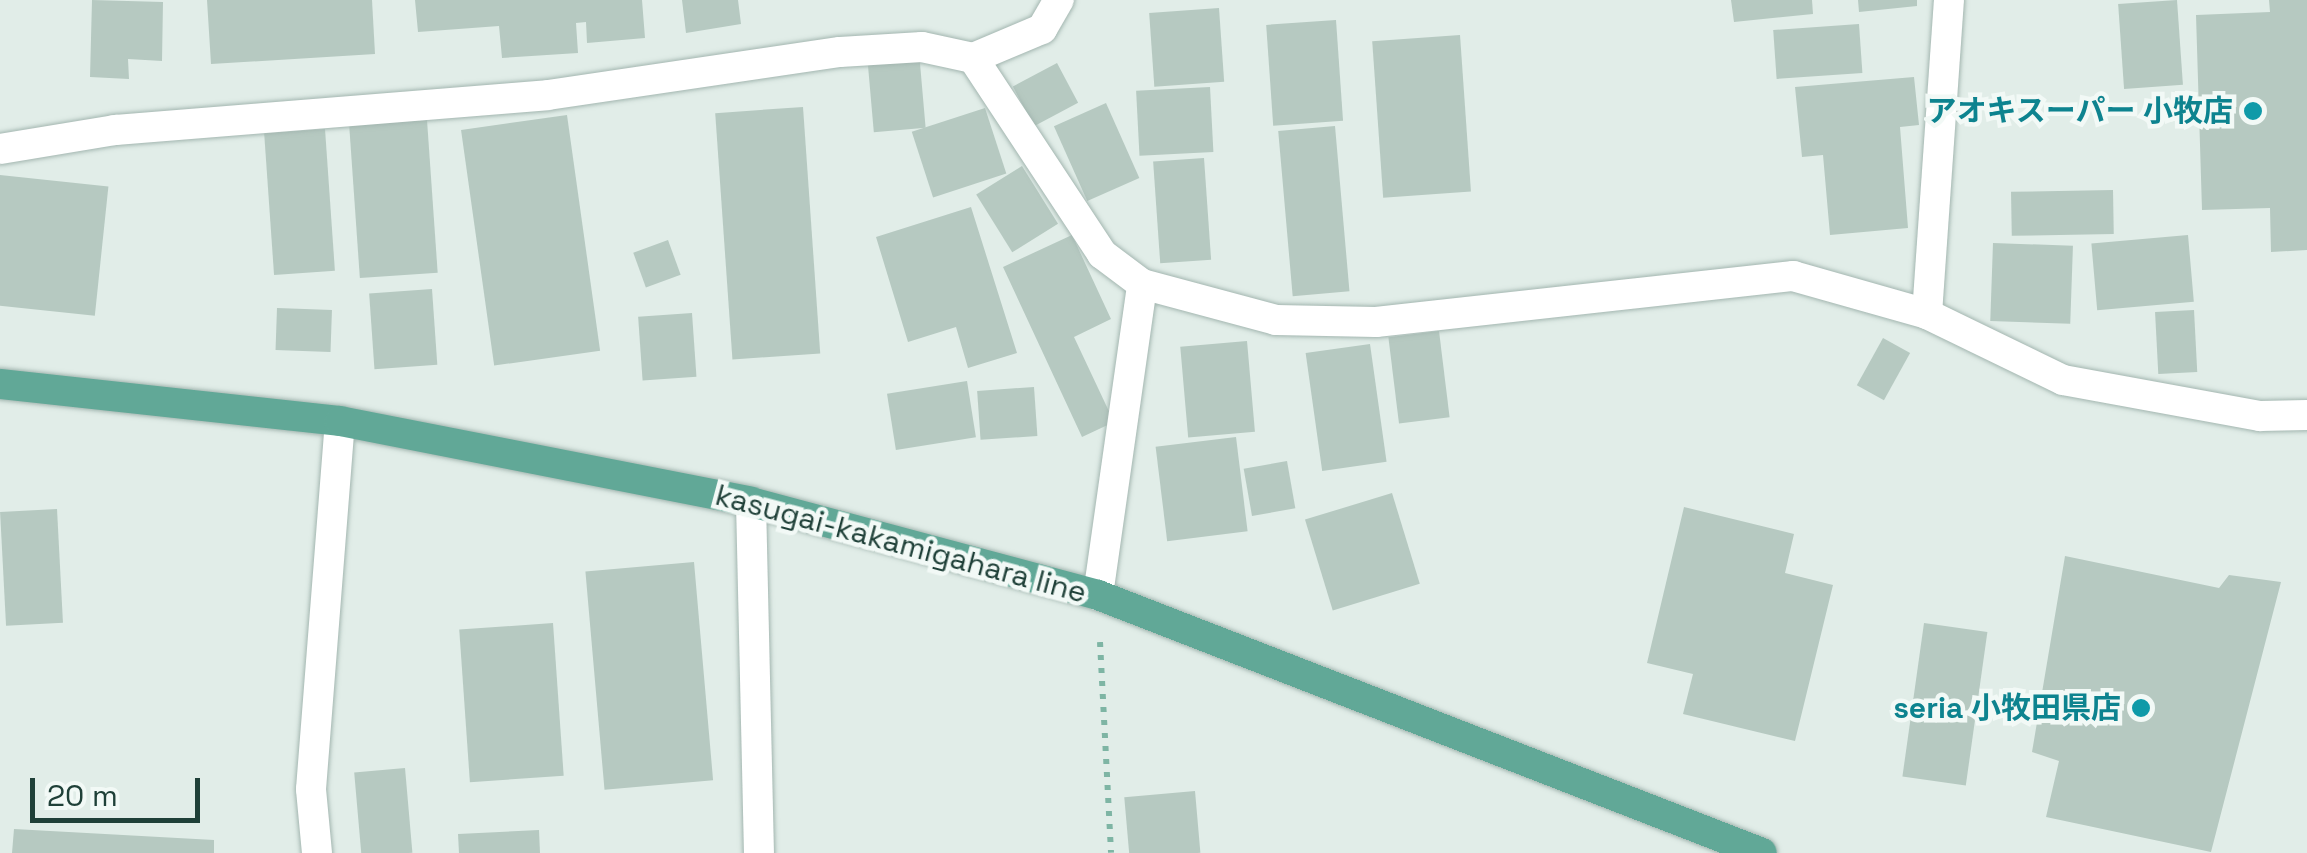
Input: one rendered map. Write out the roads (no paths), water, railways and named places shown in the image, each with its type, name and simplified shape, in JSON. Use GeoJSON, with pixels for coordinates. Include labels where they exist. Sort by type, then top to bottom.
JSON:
{"type":"FeatureCollection","features":[{"type":"Feature","properties":{"kind":"main road","name":"kasugai-kakamigahara line"},"geometry":{"type":"LineString","coordinates":[[0,384],[340,421],[751,502],[1098,595],[1762,853]]}},
{"type":"Feature","properties":{"kind":"street"},"geometry":{"type":"LineString","coordinates":[[0,149],[115,130],[548,95],[840,52],[922,47],[972,58],[1042,29],[1059,0]]}},
{"type":"Feature","properties":{"kind":"street"},"geometry":{"type":"LineString","coordinates":[[1927,314],[1949,0]]}},
{"type":"Feature","properties":{"kind":"street"},"geometry":{"type":"LineString","coordinates":[[972,58],[1069,212],[1142,284],[1276,320],[1376,322],[1792,276],[1927,314],[2062,380],[2223,410],[2307,415]]}},
{"type":"Feature","properties":{"kind":"street"},"geometry":{"type":"LineString","coordinates":[[1098,595],[1142,284]]}},
{"type":"Feature","properties":{"kind":"street"},"geometry":{"type":"LineString","coordinates":[[317,853],[311,789],[340,421]]}},
{"type":"Feature","properties":{"kind":"street"},"geometry":{"type":"LineString","coordinates":[[751,502],[759,853]]}},
{"type":"Feature","properties":{"kind":"place","name":"アオキスーパー 小牧店"},"geometry":{"type":"Point","coordinates":[2253,111]}},
{"type":"Feature","properties":{"kind":"place","name":"seria 小牧田県店"},"geometry":{"type":"Point","coordinates":[2141,708]}}]}
